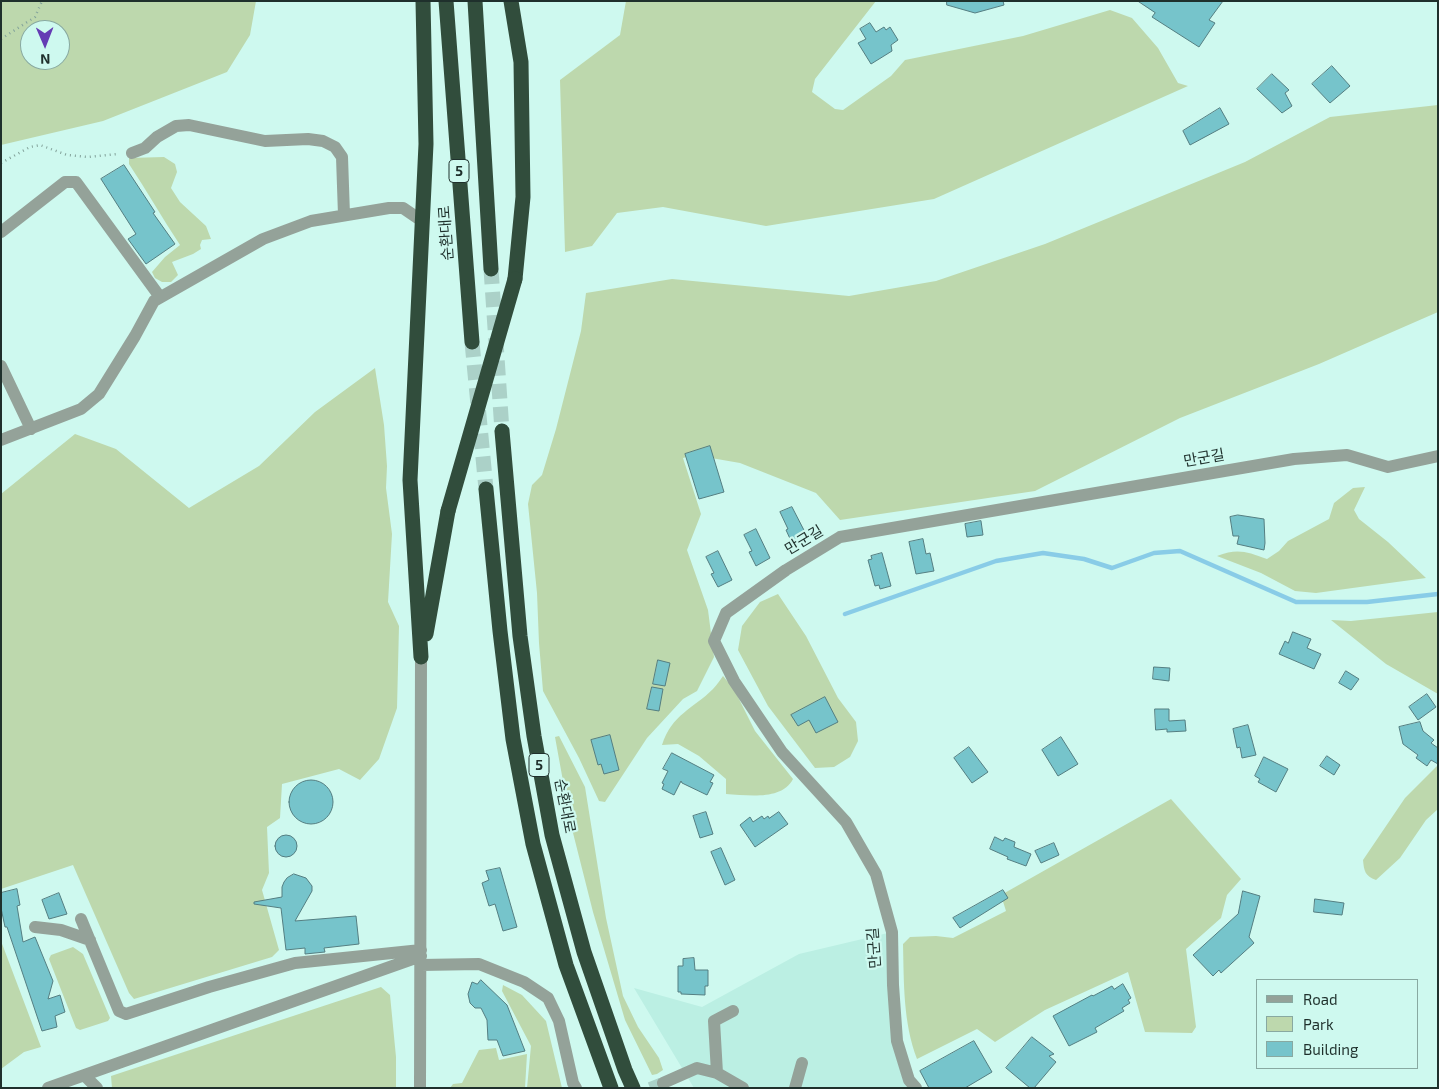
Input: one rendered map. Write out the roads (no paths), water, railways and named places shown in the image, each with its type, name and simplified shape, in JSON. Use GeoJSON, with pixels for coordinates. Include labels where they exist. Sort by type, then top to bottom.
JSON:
{"type":"FeatureCollection","features":[{"type":"Feature","properties":{"kind":"highway"},"geometry":{"type":"LineString","coordinates":[[421,657],[410,480],[426,144],[423,1]]}},
{"type":"Feature","properties":{"kind":"highway","name":"순환대로"},"geometry":{"type":"LineString","coordinates":[[446,1],[472,342]]}},
{"type":"Feature","properties":{"kind":"highway","name":"5"},"geometry":{"type":"LineString","coordinates":[[475,1],[490,269]]}},
{"type":"Feature","properties":{"kind":"highway"},"geometry":{"type":"LineString","coordinates":[[421,657],[448,511],[515,278],[523,197],[521,62],[512,1]]}},
{"type":"Feature","properties":{"kind":"highway","name":"순환대로"},"geometry":{"type":"LineString","coordinates":[[502,431],[520,636],[534,736],[552,835],[584,952],[633,1088]]}},
{"type":"Feature","properties":{"kind":"highway","name":"5"},"geometry":{"type":"LineString","coordinates":[[486,489],[513,738],[533,844],[566,965],[611,1088]]}},
{"type":"Feature","properties":{"kind":"street"},"geometry":{"type":"LineString","coordinates":[[132,152],[145,148],[157,137],[176,126],[188,125],[265,141],[308,139],[323,141],[335,148],[342,158],[344,215]]}},
{"type":"Feature","properties":{"kind":"street"},"geometry":{"type":"LineString","coordinates":[[1,232],[65,182],[76,182],[160,298]]}},
{"type":"Feature","properties":{"kind":"street"},"geometry":{"type":"LineString","coordinates":[[1,440],[81,409],[99,394],[154,301],[263,239],[311,221],[389,208],[403,208],[422,221]]}},
{"type":"Feature","properties":{"kind":"street"},"geometry":{"type":"LineString","coordinates":[[1,366],[31,429]]}},
{"type":"Feature","properties":{"kind":"street","name":"만군길"},"geometry":{"type":"LineString","coordinates":[[916,1088],[909,1080],[897,1041],[892,932],[876,874],[846,822],[782,752],[734,681],[714,641],[726,613],[786,570],[840,538],[1294,459],[1347,455],[1388,467],[1438,456]]}},
{"type":"Feature","properties":{"kind":"street"},"geometry":{"type":"LineString","coordinates":[[420,1088],[421,657]]}},
{"type":"Feature","properties":{"kind":"street"},"geometry":{"type":"LineString","coordinates":[[81,918],[120,1010],[126,1014],[209,987],[295,963],[421,957],[479,964],[524,982],[548,998],[559,1021],[573,1083],[576,1088]]}},
{"type":"Feature","properties":{"kind":"street"},"geometry":{"type":"LineString","coordinates":[[35,928],[61,930],[90,940]]}},
{"type":"Feature","properties":{"kind":"street"},"geometry":{"type":"LineString","coordinates":[[48,1088],[421,957]]}},
{"type":"Feature","properties":{"kind":"street"},"geometry":{"type":"LineString","coordinates":[[717,1073],[714,1021],[733,1011]]}},
{"type":"Feature","properties":{"kind":"street"},"geometry":{"type":"LineString","coordinates":[[795,1088],[802,1063]]}},
{"type":"Feature","properties":{"kind":"street"},"geometry":{"type":"LineString","coordinates":[[663,1083],[698,1068],[717,1073],[743,1088]]}},
{"type":"Feature","properties":{"kind":"street"},"geometry":{"type":"LineString","coordinates":[[85,1076],[97,1088]]}},
{"type":"Feature","properties":{"kind":"waterway"},"geometry":{"type":"LineString","coordinates":[[845,614],[996,561],[1043,553],[1084,559],[1112,568],[1154,553],[1180,551],[1296,602],[1367,602],[1438,594]]}},
{"type":"Feature","properties":{"kind":"tunnel"},"geometry":{"type":"LineString","coordinates":[[491,269],[502,431]]}},
{"type":"Feature","properties":{"kind":"tunnel"},"geometry":{"type":"LineString","coordinates":[[472,342],[486,489]]}},
{"type":"Feature","properties":{"kind":"tunnel"},"geometry":{"type":"LineString","coordinates":[[650,1088],[663,1083]]}}]}
